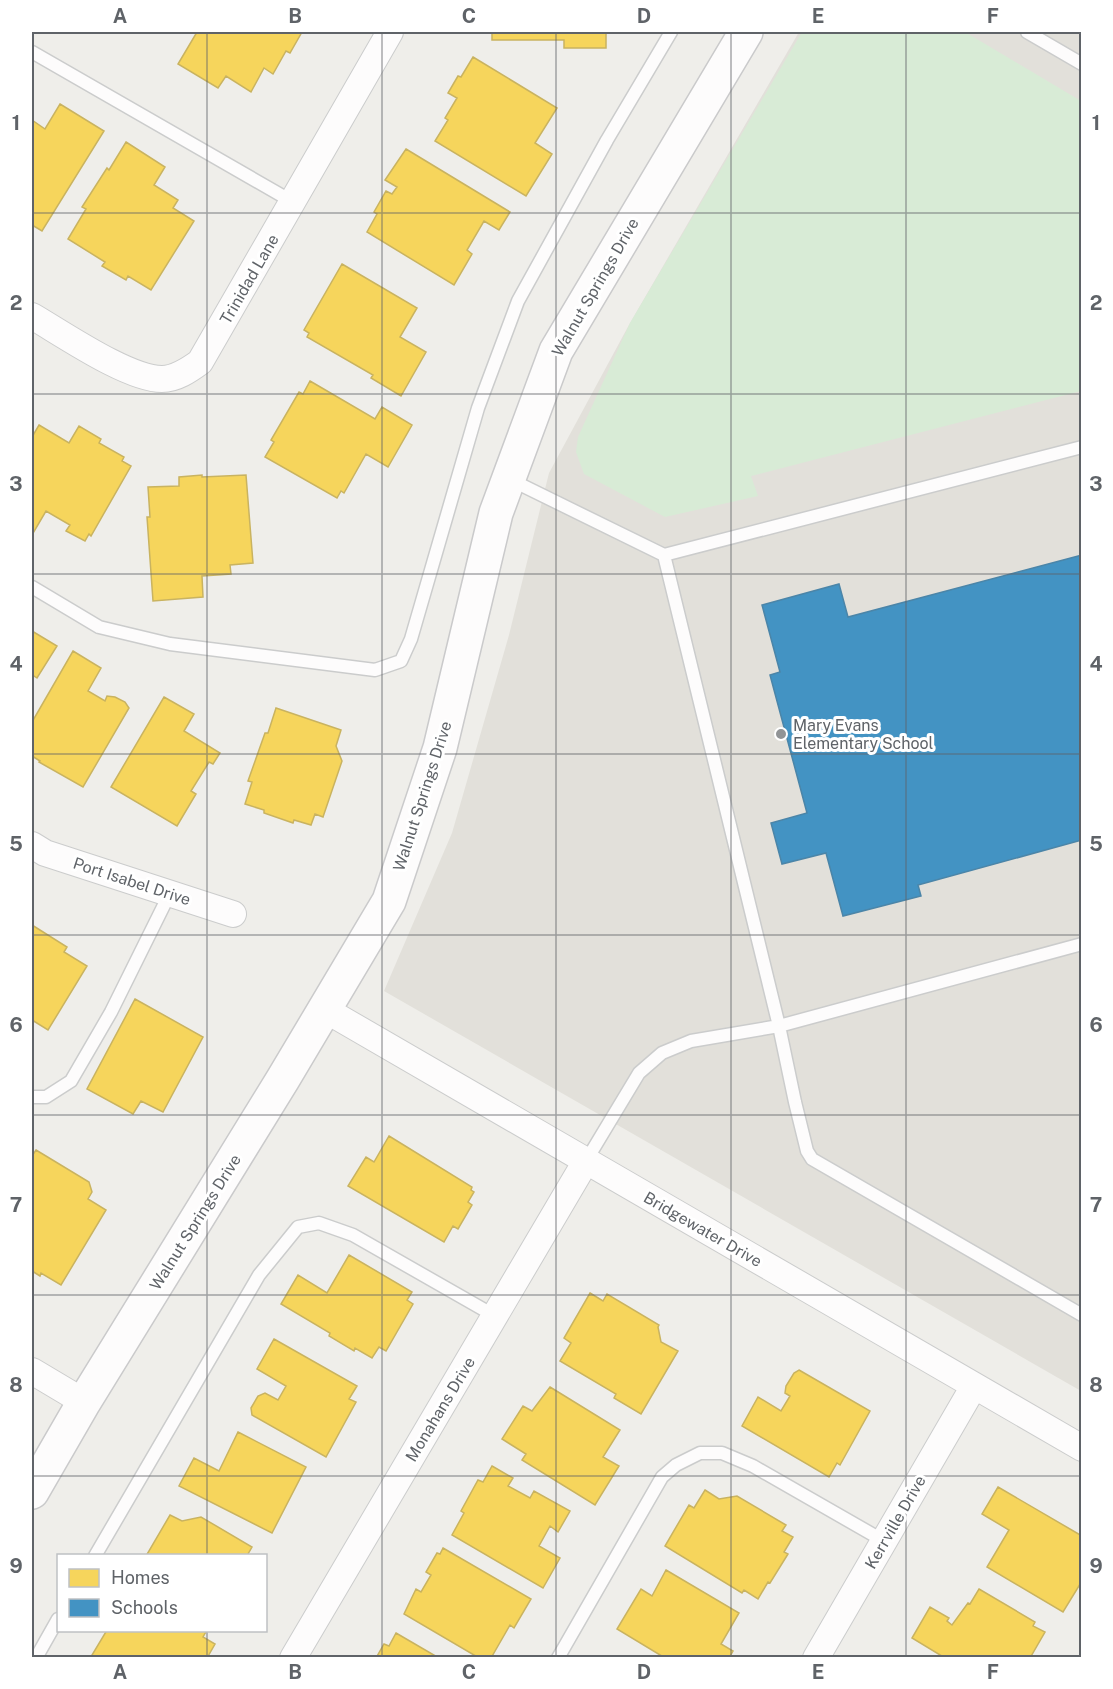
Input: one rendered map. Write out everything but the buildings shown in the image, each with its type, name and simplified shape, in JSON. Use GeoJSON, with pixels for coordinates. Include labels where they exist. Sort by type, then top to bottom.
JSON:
{"type":"FeatureCollection","features":[{"type":"Feature","properties":{"kind":"street","name":"Trinidad Lane"},"geometry":{"type":"LineString","coordinates":[[32,316],[125,370],[144,377],[164,379],[183,374],[200,362],[390,32]]}},
{"type":"Feature","properties":{"kind":"street","name":"Walnut Springs Drive"},"geometry":{"type":"LineString","coordinates":[[32,1492],[84,1402],[324,1010],[388,901],[440,748],[496,513],[555,351],[746,32]]}},
{"type":"Feature","properties":{"kind":"street","name":"Port Isabel Drive"},"geometry":{"type":"LineString","coordinates":[[32,845],[45,853],[233,914]]}},
{"type":"Feature","properties":{"kind":"street","name":"Bridgewater Drive"},"geometry":{"type":"LineString","coordinates":[[324,1010],[1081,1448]]}},
{"type":"Feature","properties":{"kind":"street","name":"Monahans Drive"},"geometry":{"type":"LineString","coordinates":[[293,1658],[586,1161]]}},
{"type":"Feature","properties":{"kind":"street"},"geometry":{"type":"LineString","coordinates":[[32,1371],[84,1402]]}},
{"type":"Feature","properties":{"kind":"street","name":"Kerrville Drive"},"geometry":{"type":"LineString","coordinates":[[816,1658],[974,1386]]}},
{"type":"Feature","properties":{"kind":"lane"},"geometry":{"type":"LineString","coordinates":[[32,587],[99,627],[170,644],[375,670],[400,661],[411,639],[478,408],[518,301],[607,140],[671,32]]}},
{"type":"Feature","properties":{"kind":"lane"},"geometry":{"type":"LineString","coordinates":[[1027,32],[1082,64]]}},
{"type":"Feature","properties":{"kind":"lane"},"geometry":{"type":"LineString","coordinates":[[32,52],[293,202]]}},
{"type":"Feature","properties":{"kind":"lane"},"geometry":{"type":"LineString","coordinates":[[508,478],[664,555],[1082,447]]}},
{"type":"Feature","properties":{"kind":"lane"},"geometry":{"type":"LineString","coordinates":[[664,555],[779,1026],[802,1131],[812,1160],[1082,1315]]}},
{"type":"Feature","properties":{"kind":"lane"},"geometry":{"type":"LineString","coordinates":[[32,1096],[46,1097],[70,1081],[111,1012],[170,894]]}},
{"type":"Feature","properties":{"kind":"lane"},"geometry":{"type":"LineString","coordinates":[[586,1161],[639,1073],[663,1053],[690,1041],[779,1026],[1082,944]]}},
{"type":"Feature","properties":{"kind":"lane"},"geometry":{"type":"LineString","coordinates":[[96,1554],[259,1275],[298,1227],[319,1223],[353,1235],[495,1316]]}},
{"type":"Feature","properties":{"kind":"lane"},"geometry":{"type":"LineString","coordinates":[[558,1658],[662,1477],[676,1465],[700,1453],[722,1453],[753,1466],[884,1541]]}},
{"type":"Feature","properties":{"kind":"lane"},"geometry":{"type":"LineString","coordinates":[[36,1658],[57,1621]]}},
{"type":"Feature","properties":{"kind":"shaded area","name":"Mary Evans Elementary School"},"geometry":{"type":"Polygon","coordinates":[[[799,32],[1081,32],[1081,1391],[384,991],[452,833],[509,635],[549,473],[630,323],[799,32]]]}},
{"type":"Feature","properties":{"kind":"green space"},"geometry":{"type":"Polygon","coordinates":[[[802,32],[965,32],[1081,101],[1081,391],[751,476],[758,496],[665,517],[584,474],[576,452],[578,437],[630,323],[802,32]]]}},
{"type":"Feature","properties":{"kind":"place","name":"Mary Evans Elementary School"},"geometry":{"type":"Point","coordinates":[781,734]}}]}
